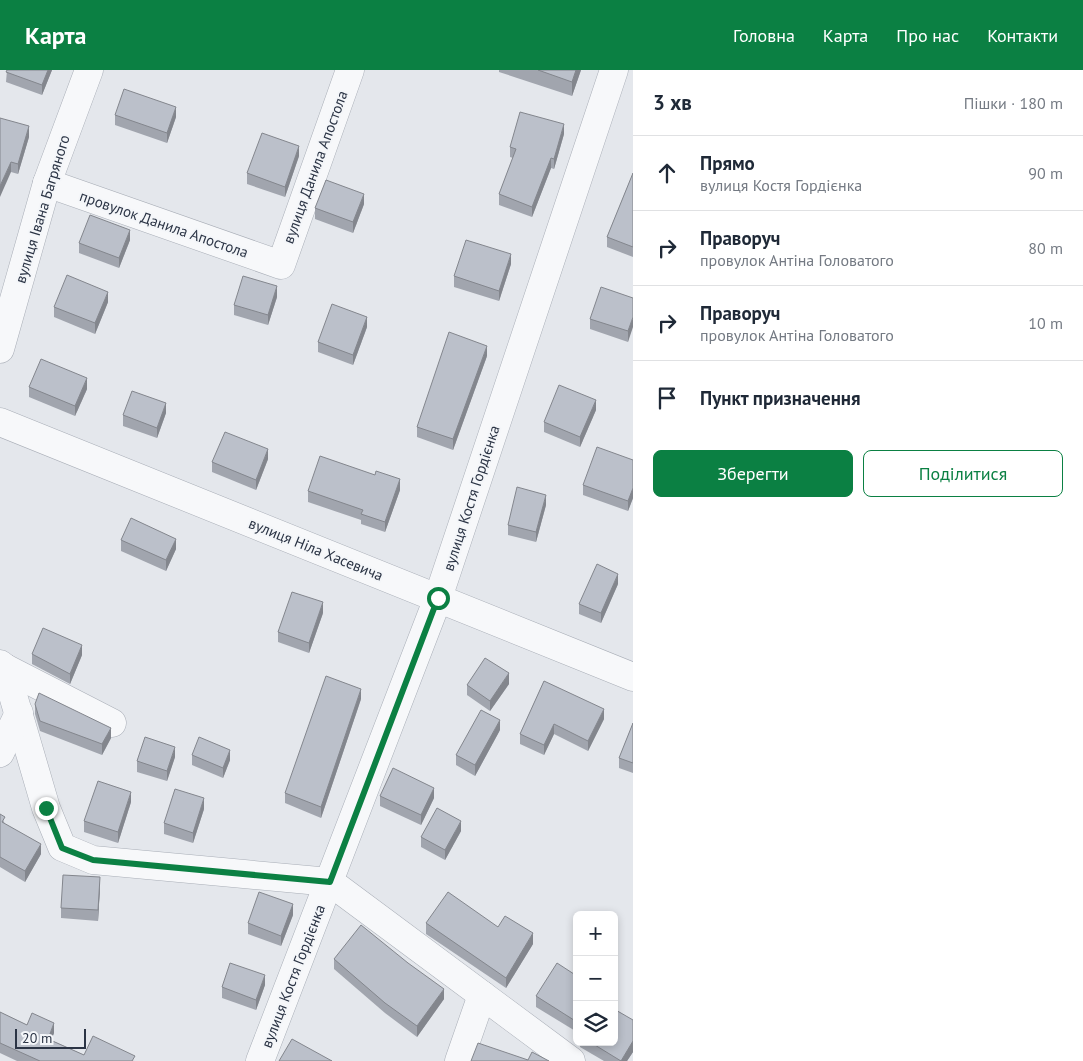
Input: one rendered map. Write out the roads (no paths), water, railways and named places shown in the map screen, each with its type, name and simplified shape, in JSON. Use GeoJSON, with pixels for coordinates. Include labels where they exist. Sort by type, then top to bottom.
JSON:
{"type":"FeatureCollection","features":[{"type":"Feature","properties":{"kind":"street","name":"вулиця Івана Багряного"},"geometry":{"type":"LineString","coordinates":[[0,349],[46,183],[89,70]]}},
{"type":"Feature","properties":{"kind":"street","name":"вулиця Данила Апостола"},"geometry":{"type":"LineString","coordinates":[[281,264],[350,70]]}},
{"type":"Feature","properties":{"kind":"street","name":"вулиця Костя Гордієнка"},"geometry":{"type":"LineString","coordinates":[[260,1061],[438,598],[614,70]]}},
{"type":"Feature","properties":{"kind":"street","name":"провулок Данила Апостола"},"geometry":{"type":"LineString","coordinates":[[46,183],[281,264]]}},
{"type":"Feature","properties":{"kind":"street","name":"вулиця Ніла Хасевича"},"geometry":{"type":"LineString","coordinates":[[0,422],[633,676]]}},
{"type":"Feature","properties":{"kind":"street"},"geometry":{"type":"LineString","coordinates":[[3,666],[19,713],[46,808],[62,848],[93,860],[330,882],[571,1061]]}},
{"type":"Feature","properties":{"kind":"street"},"geometry":{"type":"LineString","coordinates":[[3,666],[112,723]]}},
{"type":"Feature","properties":{"kind":"street"},"geometry":{"type":"LineString","coordinates":[[0,753],[19,713]]}},
{"type":"Feature","properties":{"kind":"street"},"geometry":{"type":"LineString","coordinates":[[459,1061],[482,995]]}}]}
